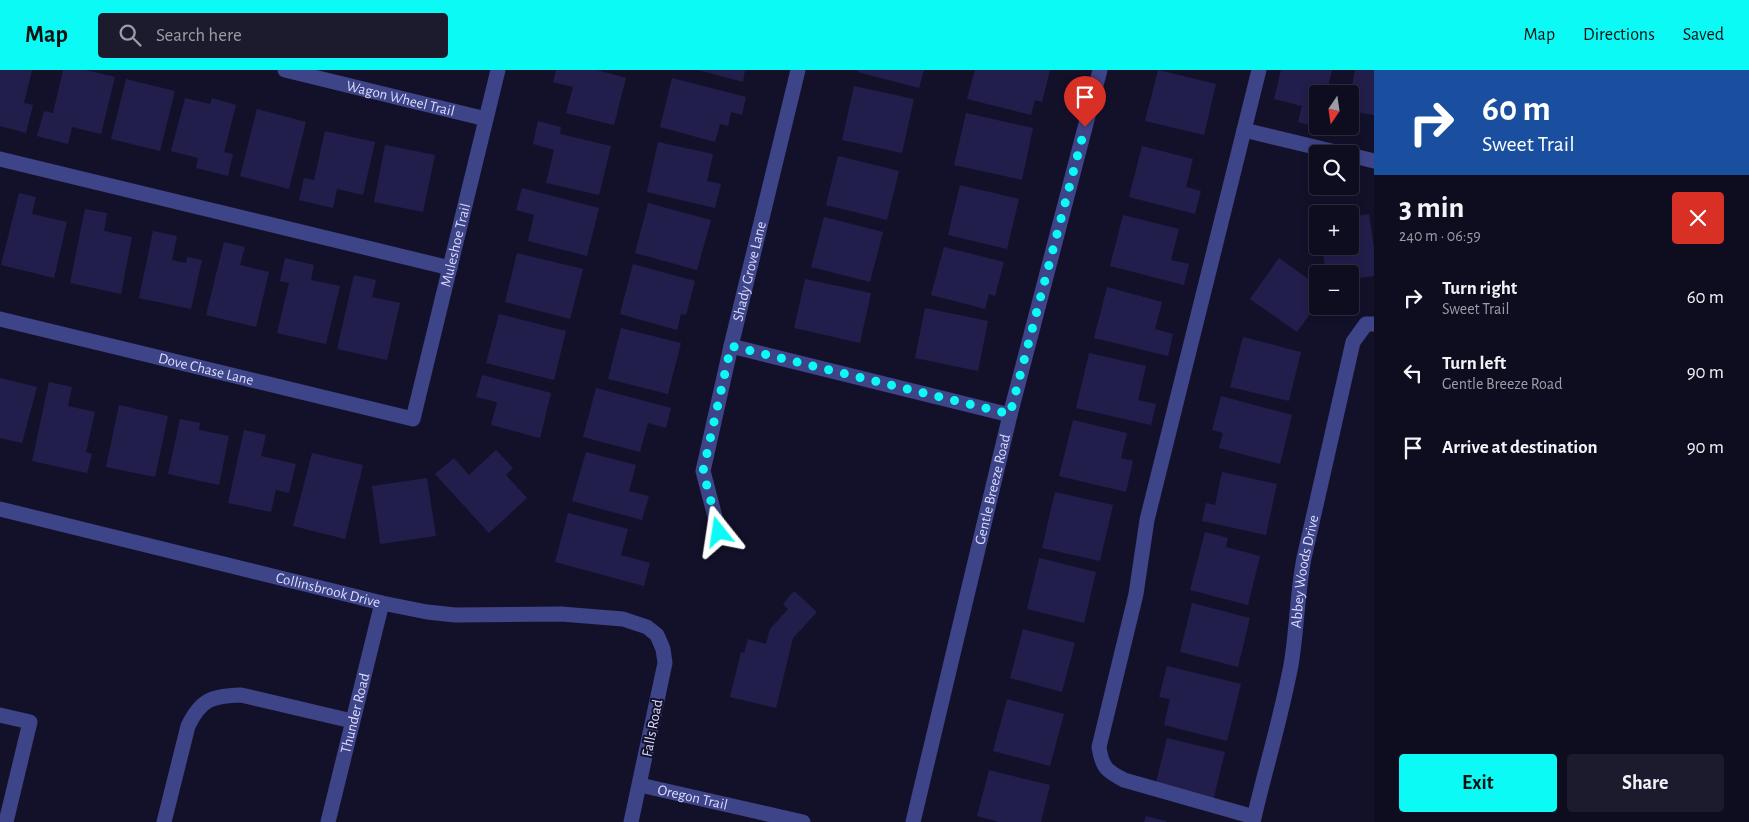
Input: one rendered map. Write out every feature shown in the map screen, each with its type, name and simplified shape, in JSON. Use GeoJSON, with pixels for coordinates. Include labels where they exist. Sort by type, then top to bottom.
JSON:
{"type":"FeatureCollection","features":[{"type":"Feature","properties":{"kind":"street","name":"Wagon Wheel Trail"},"geometry":{"type":"LineString","coordinates":[[285,70],[486,119]]}},
{"type":"Feature","properties":{"kind":"street","name":"Muleshoe Trail"},"geometry":{"type":"LineString","coordinates":[[413,419],[498,70]]}},
{"type":"Feature","properties":{"kind":"street","name":"Shady Grove Lane"},"geometry":{"type":"LineString","coordinates":[[719,532],[703,471],[731,346],[798,70]]}},
{"type":"Feature","properties":{"kind":"street","name":"Gentle Breeze Road"},"geometry":{"type":"LineString","coordinates":[[913,822],[1010,414],[1100,70]]}},
{"type":"Feature","properties":{"kind":"street"},"geometry":{"type":"LineString","coordinates":[[1253,820],[1124,780],[1108,771],[1101,761],[1099,747],[1136,594],[1147,520],[1259,70]]}},
{"type":"Feature","properties":{"kind":"street"},"geometry":{"type":"LineString","coordinates":[[1244,130],[1309,146]]}},
{"type":"Feature","properties":{"kind":"street"},"geometry":{"type":"LineString","coordinates":[[1359,157],[1374,161]]}},
{"type":"Feature","properties":{"kind":"street"},"geometry":{"type":"LineString","coordinates":[[0,160],[450,268]]}},
{"type":"Feature","properties":{"kind":"street","name":"Dove Chase Lane"},"geometry":{"type":"LineString","coordinates":[[0,319],[413,419]]}},
{"type":"Feature","properties":{"kind":"street","name":"Abbey Woods Drive"},"geometry":{"type":"LineString","coordinates":[[1253,820],[1288,681],[1294,641],[1298,588],[1353,342],[1370,324]]}},
{"type":"Feature","properties":{"kind":"street"},"geometry":{"type":"LineString","coordinates":[[731,346],[1010,414]]}},
{"type":"Feature","properties":{"kind":"street","name":"Collinsbrook Drive"},"geometry":{"type":"LineString","coordinates":[[0,509],[427,612],[455,615],[561,614],[623,619],[647,627],[657,635]]}},
{"type":"Feature","properties":{"kind":"street","name":"Thunder Road"},"geometry":{"type":"LineString","coordinates":[[328,822],[382,602]]}},
{"type":"Feature","properties":{"kind":"street","name":"Falls Road"},"geometry":{"type":"LineString","coordinates":[[631,822],[665,663],[663,648],[657,635]]}},
{"type":"Feature","properties":{"kind":"street"},"geometry":{"type":"LineString","coordinates":[[164,822],[188,726],[195,711],[208,700],[223,695],[241,695],[352,722]]}},
{"type":"Feature","properties":{"kind":"street"},"geometry":{"type":"LineString","coordinates":[[0,715],[30,722],[6,822]]}},
{"type":"Feature","properties":{"kind":"street","name":"Oregon Trail"},"geometry":{"type":"LineString","coordinates":[[640,785],[803,822]]}},
{"type":"Feature","properties":{"kind":"building"},"geometry":{"type":"Polygon","coordinates":[[[0,70],[32,70],[24,103],[33,105],[26,133],[0,126],[0,70]]]}},
{"type":"Feature","properties":{"kind":"building"},"geometry":{"type":"Polygon","coordinates":[[[63,70],[85,70],[115,77],[101,134],[72,127],[68,144],[37,136],[44,111],[53,113],[63,70]]]}},
{"type":"Feature","properties":{"kind":"building"},"geometry":{"type":"Polygon","coordinates":[[[556,70],[597,70],[626,78],[614,125],[566,113],[573,87],[553,82],[556,70]]]}},
{"type":"Feature","properties":{"kind":"building"},"geometry":{"type":"Polygon","coordinates":[[[698,70],[745,70],[743,82],[698,70]]]}},
{"type":"Feature","properties":{"kind":"building"},"geometry":{"type":"Polygon","coordinates":[[[858,70],[924,70],[919,88],[858,72],[858,70]]]}},
{"type":"Feature","properties":{"kind":"building"},"geometry":{"type":"Polygon","coordinates":[[[975,70],[1050,70],[1042,102],[1035,100],[1031,115],[967,99],[975,70]]]}},
{"type":"Feature","properties":{"kind":"building"},"geometry":{"type":"Polygon","coordinates":[[[1158,70],[1216,84],[1204,135],[1145,121],[1158,70]]]}},
{"type":"Feature","properties":{"kind":"building"},"geometry":{"type":"Polygon","coordinates":[[[1281,70],[1332,70],[1328,85],[1309,85],[1309,125],[1298,122],[1302,106],[1274,99],[1281,70]]]}},
{"type":"Feature","properties":{"kind":"building"},"geometry":{"type":"Polygon","coordinates":[[[1355,70],[1374,70],[1374,115],[1359,112],[1359,85],[1352,85],[1355,70]]]}},
{"type":"Feature","properties":{"kind":"building"},"geometry":{"type":"Polygon","coordinates":[[[672,78],[746,97],[742,115],[731,112],[728,126],[720,124],[715,142],[660,127],[672,78]]]}},
{"type":"Feature","properties":{"kind":"building"},"geometry":{"type":"Polygon","coordinates":[[[126,79],[175,91],[160,151],[111,139],[126,79]]]}},
{"type":"Feature","properties":{"kind":"building"},"geometry":{"type":"Polygon","coordinates":[[[854,86],[914,99],[902,153],[842,140],[854,86]]]}},
{"type":"Feature","properties":{"kind":"building"},"geometry":{"type":"Polygon","coordinates":[[[185,98],[210,104],[212,98],[236,105],[224,152],[233,154],[228,176],[196,168],[198,158],[171,151],[185,98]]]}},
{"type":"Feature","properties":{"kind":"building"},"geometry":{"type":"Polygon","coordinates":[[[257,109],[306,122],[289,189],[240,176],[257,109]]]}},
{"type":"Feature","properties":{"kind":"building"},"geometry":{"type":"Polygon","coordinates":[[[966,113],[1033,128],[1022,180],[954,165],[966,113]]]}},
{"type":"Feature","properties":{"kind":"building"},"geometry":{"type":"Polygon","coordinates":[[[538,121],[561,127],[560,134],[611,146],[599,195],[546,183],[554,150],[533,144],[538,121]]]}},
{"type":"Feature","properties":{"kind":"building"},"geometry":{"type":"Polygon","coordinates":[[[325,131],[375,142],[363,195],[337,189],[333,208],[299,200],[304,178],[314,180],[325,131]]]}},
{"type":"Feature","properties":{"kind":"building"},"geometry":{"type":"Polygon","coordinates":[[[658,142],[713,154],[707,181],[721,184],[715,208],[647,192],[658,142]]]}},
{"type":"Feature","properties":{"kind":"building"},"geometry":{"type":"Polygon","coordinates":[[[385,145],[435,155],[423,212],[374,202],[385,145]]]}},
{"type":"Feature","properties":{"kind":"building"},"geometry":{"type":"Polygon","coordinates":[[[1142,146],[1193,159],[1186,187],[1201,191],[1195,214],[1129,197],[1142,146]]]}},
{"type":"Feature","properties":{"kind":"building"},"geometry":{"type":"Polygon","coordinates":[[[838,156],[899,171],[887,220],[826,205],[838,156]]]}},
{"type":"Feature","properties":{"kind":"building"},"geometry":{"type":"Polygon","coordinates":[[[960,185],[1019,199],[1007,249],[948,235],[960,185]]]}},
{"type":"Feature","properties":{"kind":"building"},"geometry":{"type":"Polygon","coordinates":[[[522,188],[599,208],[587,256],[528,241],[534,215],[516,210],[522,188]]]}},
{"type":"Feature","properties":{"kind":"building"},"geometry":{"type":"Polygon","coordinates":[[[19,193],[36,197],[32,214],[67,222],[54,278],[1,265],[19,193]]]}},
{"type":"Feature","properties":{"kind":"building"},"geometry":{"type":"Polygon","coordinates":[[[648,203],[711,220],[697,270],[635,253],[648,203]]]}},
{"type":"Feature","properties":{"kind":"building"},"geometry":{"type":"Polygon","coordinates":[[[85,209],[107,213],[104,231],[132,237],[121,294],[70,283],[85,209]]]}},
{"type":"Feature","properties":{"kind":"building"},"geometry":{"type":"Polygon","coordinates":[[[1369,214],[1374,248],[1374,276],[1359,278],[1359,265],[1325,265],[1323,255],[1359,255],[1359,216],[1369,214]]]}},
{"type":"Feature","properties":{"kind":"building"},"geometry":{"type":"Polygon","coordinates":[[[1123,215],[1179,229],[1171,260],[1189,264],[1184,285],[1110,266],[1123,215]]]}},
{"type":"Feature","properties":{"kind":"building"},"geometry":{"type":"Polygon","coordinates":[[[824,217],[883,232],[870,282],[811,267],[824,217]]]}},
{"type":"Feature","properties":{"kind":"building"},"geometry":{"type":"Polygon","coordinates":[[[153,231],[177,236],[172,260],[186,263],[187,257],[202,260],[191,309],[139,298],[153,231]]]}},
{"type":"Feature","properties":{"kind":"building"},"geometry":{"type":"Polygon","coordinates":[[[224,242],[245,247],[240,265],[269,272],[256,327],[206,315],[224,242]]]}},
{"type":"Feature","properties":{"kind":"building"},"geometry":{"type":"Polygon","coordinates":[[[944,247],[1004,262],[995,296],[989,294],[985,309],[931,295],[944,247]]]}},
{"type":"Feature","properties":{"kind":"building"},"geometry":{"type":"Polygon","coordinates":[[[517,253],[583,269],[570,319],[505,302],[517,253]]]}},
{"type":"Feature","properties":{"kind":"building"},"geometry":{"type":"Polygon","coordinates":[[[285,258],[314,265],[311,280],[340,286],[326,344],[277,333],[289,283],[280,281],[285,258]]]}},
{"type":"Feature","properties":{"kind":"building"},"geometry":{"type":"Polygon","coordinates":[[[1279,258],[1309,280],[1309,315],[1297,332],[1250,299],[1279,258]]]}},
{"type":"Feature","properties":{"kind":"building"},"geometry":{"type":"Polygon","coordinates":[[[633,264],[695,281],[686,315],[681,314],[677,330],[620,314],[633,264]]]}},
{"type":"Feature","properties":{"kind":"building"},"geometry":{"type":"Polygon","coordinates":[[[354,275],[376,280],[372,297],[400,303],[387,360],[337,349],[354,275]]]}},
{"type":"Feature","properties":{"kind":"building"},"geometry":{"type":"Polygon","coordinates":[[[805,279],[871,293],[860,343],[794,328],[805,279]]]}},
{"type":"Feature","properties":{"kind":"building"},"geometry":{"type":"Polygon","coordinates":[[[1107,287],[1162,302],[1155,329],[1173,334],[1168,356],[1094,338],[1107,287]]]}},
{"type":"Feature","properties":{"kind":"building"},"geometry":{"type":"Polygon","coordinates":[[[925,308],[988,321],[978,371],[915,358],[925,308]]]}},
{"type":"Feature","properties":{"kind":"building"},"geometry":{"type":"Polygon","coordinates":[[[499,314],[566,331],[554,380],[486,363],[499,314]]]}},
{"type":"Feature","properties":{"kind":"building"},"geometry":{"type":"Polygon","coordinates":[[[621,328],[681,343],[668,394],[608,379],[621,328]]]}},
{"type":"Feature","properties":{"kind":"building"},"geometry":{"type":"Polygon","coordinates":[[[1243,337],[1301,352],[1289,401],[1230,387],[1243,337]]]}},
{"type":"Feature","properties":{"kind":"building"},"geometry":{"type":"Polygon","coordinates":[[[1089,353],[1146,366],[1138,400],[1156,404],[1151,425],[1076,408],[1089,353]]]}},
{"type":"Feature","properties":{"kind":"building"},"geometry":{"type":"Polygon","coordinates":[[[482,375],[551,393],[540,438],[491,425],[497,402],[476,397],[482,375]]]}},
{"type":"Feature","properties":{"kind":"building"},"geometry":{"type":"Polygon","coordinates":[[[0,378],[37,387],[22,443],[0,438],[0,378]]]}},
{"type":"Feature","properties":{"kind":"building"},"geometry":{"type":"Polygon","coordinates":[[[49,382],[72,387],[68,406],[95,412],[86,452],[92,454],[87,473],[32,461],[49,382]]]}},
{"type":"Feature","properties":{"kind":"building"},"geometry":{"type":"Polygon","coordinates":[[[596,388],[671,408],[666,428],[648,423],[640,452],[583,437],[596,388]]]}},
{"type":"Feature","properties":{"kind":"building"},"geometry":{"type":"Polygon","coordinates":[[[1221,396],[1292,415],[1280,464],[1219,448],[1223,433],[1212,430],[1221,396]]]}},
{"type":"Feature","properties":{"kind":"building"},"geometry":{"type":"Polygon","coordinates":[[[119,405],[168,416],[155,477],[106,467],[119,405]]]}},
{"type":"Feature","properties":{"kind":"building"},"geometry":{"type":"Polygon","coordinates":[[[180,419],[200,423],[199,430],[229,436],[219,485],[168,474],[180,419]]]}},
{"type":"Feature","properties":{"kind":"building"},"geometry":{"type":"Polygon","coordinates":[[[1073,420],[1127,433],[1121,458],[1133,461],[1126,492],[1059,476],[1073,420]]]}},
{"type":"Feature","properties":{"kind":"building"},"geometry":{"type":"Polygon","coordinates":[[[244,430],[266,435],[261,456],[296,464],[289,493],[276,490],[271,512],[228,503],[244,430]]]}},
{"type":"Feature","properties":{"kind":"building"},"geometry":{"type":"Polygon","coordinates":[[[496,450],[513,468],[506,475],[527,498],[489,533],[435,474],[454,458],[469,475],[496,450]]]}},
{"type":"Feature","properties":{"kind":"building"},"geometry":{"type":"Polygon","coordinates":[[[586,452],[636,465],[629,491],[649,496],[642,520],[572,501],[586,452]]]}},
{"type":"Feature","properties":{"kind":"building"},"geometry":{"type":"Polygon","coordinates":[[[312,453],[363,465],[345,539],[293,526],[312,453]]]}},
{"type":"Feature","properties":{"kind":"building"},"geometry":{"type":"Polygon","coordinates":[[[1222,472],[1277,484],[1266,535],[1202,521],[1206,503],[1215,505],[1222,472]]]}},
{"type":"Feature","properties":{"kind":"building"},"geometry":{"type":"Polygon","coordinates":[[[427,478],[436,536],[380,544],[372,486],[427,478]]]}},
{"type":"Feature","properties":{"kind":"building"},"geometry":{"type":"Polygon","coordinates":[[[1055,492],[1113,505],[1100,561],[1042,548],[1055,492]]]}},
{"type":"Feature","properties":{"kind":"building"},"geometry":{"type":"Polygon","coordinates":[[[568,513],[628,529],[621,555],[650,563],[644,586],[555,562],[568,513]]]}},
{"type":"Feature","properties":{"kind":"building"},"geometry":{"type":"Polygon","coordinates":[[[1205,532],[1228,538],[1226,547],[1260,556],[1248,605],[1190,590],[1205,532]]]}},
{"type":"Feature","properties":{"kind":"building"},"geometry":{"type":"Polygon","coordinates":[[[1039,558],[1096,572],[1084,623],[1027,609],[1039,558]]]}},
{"type":"Feature","properties":{"kind":"building"},"geometry":{"type":"Polygon","coordinates":[[[794,591],[817,612],[793,638],[776,708],[730,697],[741,652],[744,653],[748,639],[766,644],[770,629],[788,609],[783,604],[794,591]]]}},
{"type":"Feature","properties":{"kind":"building"},"geometry":{"type":"Polygon","coordinates":[[[1192,603],[1250,618],[1238,667],[1180,652],[1192,603]]]}},
{"type":"Feature","properties":{"kind":"building"},"geometry":{"type":"Polygon","coordinates":[[[1023,629],[1075,643],[1062,692],[1010,678],[1023,629]]]}},
{"type":"Feature","properties":{"kind":"building"},"geometry":{"type":"Polygon","coordinates":[[[1167,666],[1241,684],[1227,741],[1164,725],[1170,699],[1159,697],[1167,666]]]}},
{"type":"Feature","properties":{"kind":"building"},"geometry":{"type":"Polygon","coordinates":[[[1007,699],[1064,714],[1050,766],[993,751],[1007,699]]]}},
{"type":"Feature","properties":{"kind":"building"},"geometry":{"type":"Polygon","coordinates":[[[1167,738],[1225,752],[1213,801],[1155,786],[1167,738]]]}},
{"type":"Feature","properties":{"kind":"building"},"geometry":{"type":"Polygon","coordinates":[[[989,770],[1050,785],[1041,822],[999,822],[977,816],[989,770]]]}},
{"type":"Feature","properties":{"kind":"building"},"geometry":{"type":"Polygon","coordinates":[[[1146,816],[1166,821],[1166,822],[1144,822],[1146,816]]]}},
{"type":"Feature","properties":{"kind":"route"},"geometry":{"type":"LineString","coordinates":[[719,532],[703,471],[731,346],[1010,414],[1085,127]]}}]}
